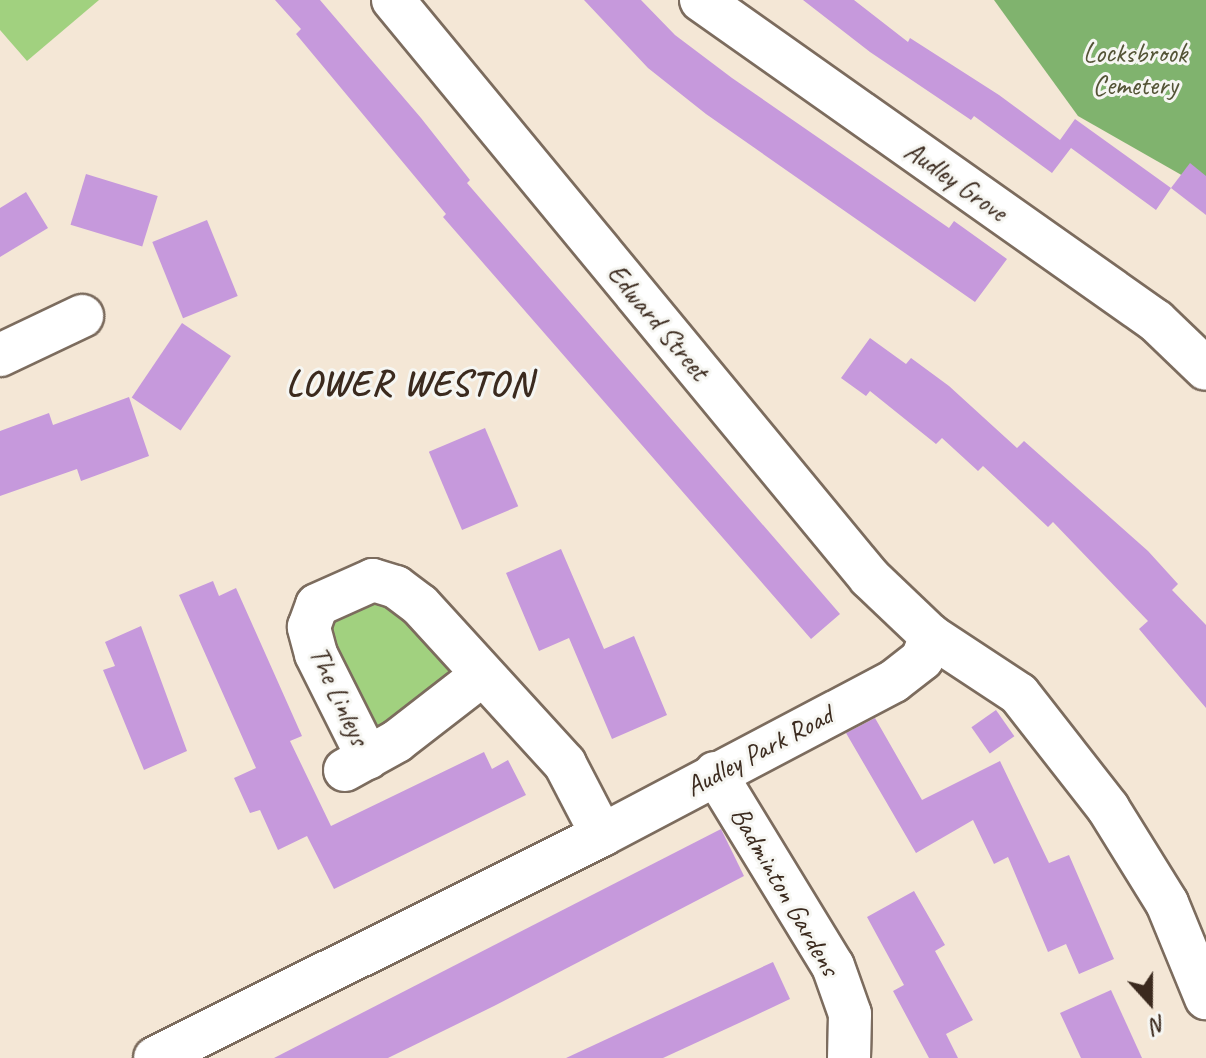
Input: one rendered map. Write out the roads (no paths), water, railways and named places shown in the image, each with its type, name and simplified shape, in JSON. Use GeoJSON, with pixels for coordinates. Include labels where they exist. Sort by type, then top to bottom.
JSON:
{"type":"FeatureCollection","features":[{"type":"Feature","properties":{"kind":"street","name":"Edward Street"},"geometry":{"type":"LineString","coordinates":[[393,0],[870,578],[931,636]]}},
{"type":"Feature","properties":{"kind":"street","name":"Audley Grove"},"geometry":{"type":"LineString","coordinates":[[701,0],[1156,321],[1206,369]]}},
{"type":"Feature","properties":{"kind":"street"},"geometry":{"type":"LineString","coordinates":[[0,355],[82,316]]}},
{"type":"Feature","properties":{"kind":"street","name":"The Linleys"},"geometry":{"type":"LineString","coordinates":[[482,675],[397,741],[356,764],[309,627],[317,605],[373,580],[396,587],[482,675],[565,764],[602,835]]}},
{"type":"Feature","properties":{"kind":"street","name":"Audley Park Road"},"geometry":{"type":"LineString","coordinates":[[155,1058],[602,835],[894,681],[922,659],[931,636]]}},
{"type":"Feature","properties":{"kind":"street"},"geometry":{"type":"LineString","coordinates":[[931,636],[1019,694],[1108,808],[1167,903],[1206,998]]}},
{"type":"Feature","properties":{"kind":"street","name":"Badminton Gardens"},"geometry":{"type":"LineString","coordinates":[[715,773],[833,966],[850,1014],[849,1058]]}},
{"type":"Feature","properties":{"kind":"district","name":"LOWER WESTON"},"geometry":{"type":"Point","coordinates":[410,384]}},
{"type":"Feature","properties":{"kind":"park label","name":"Locksbrook Cemetery"},"geometry":{"type":"Point","coordinates":[1135,69]}}]}
